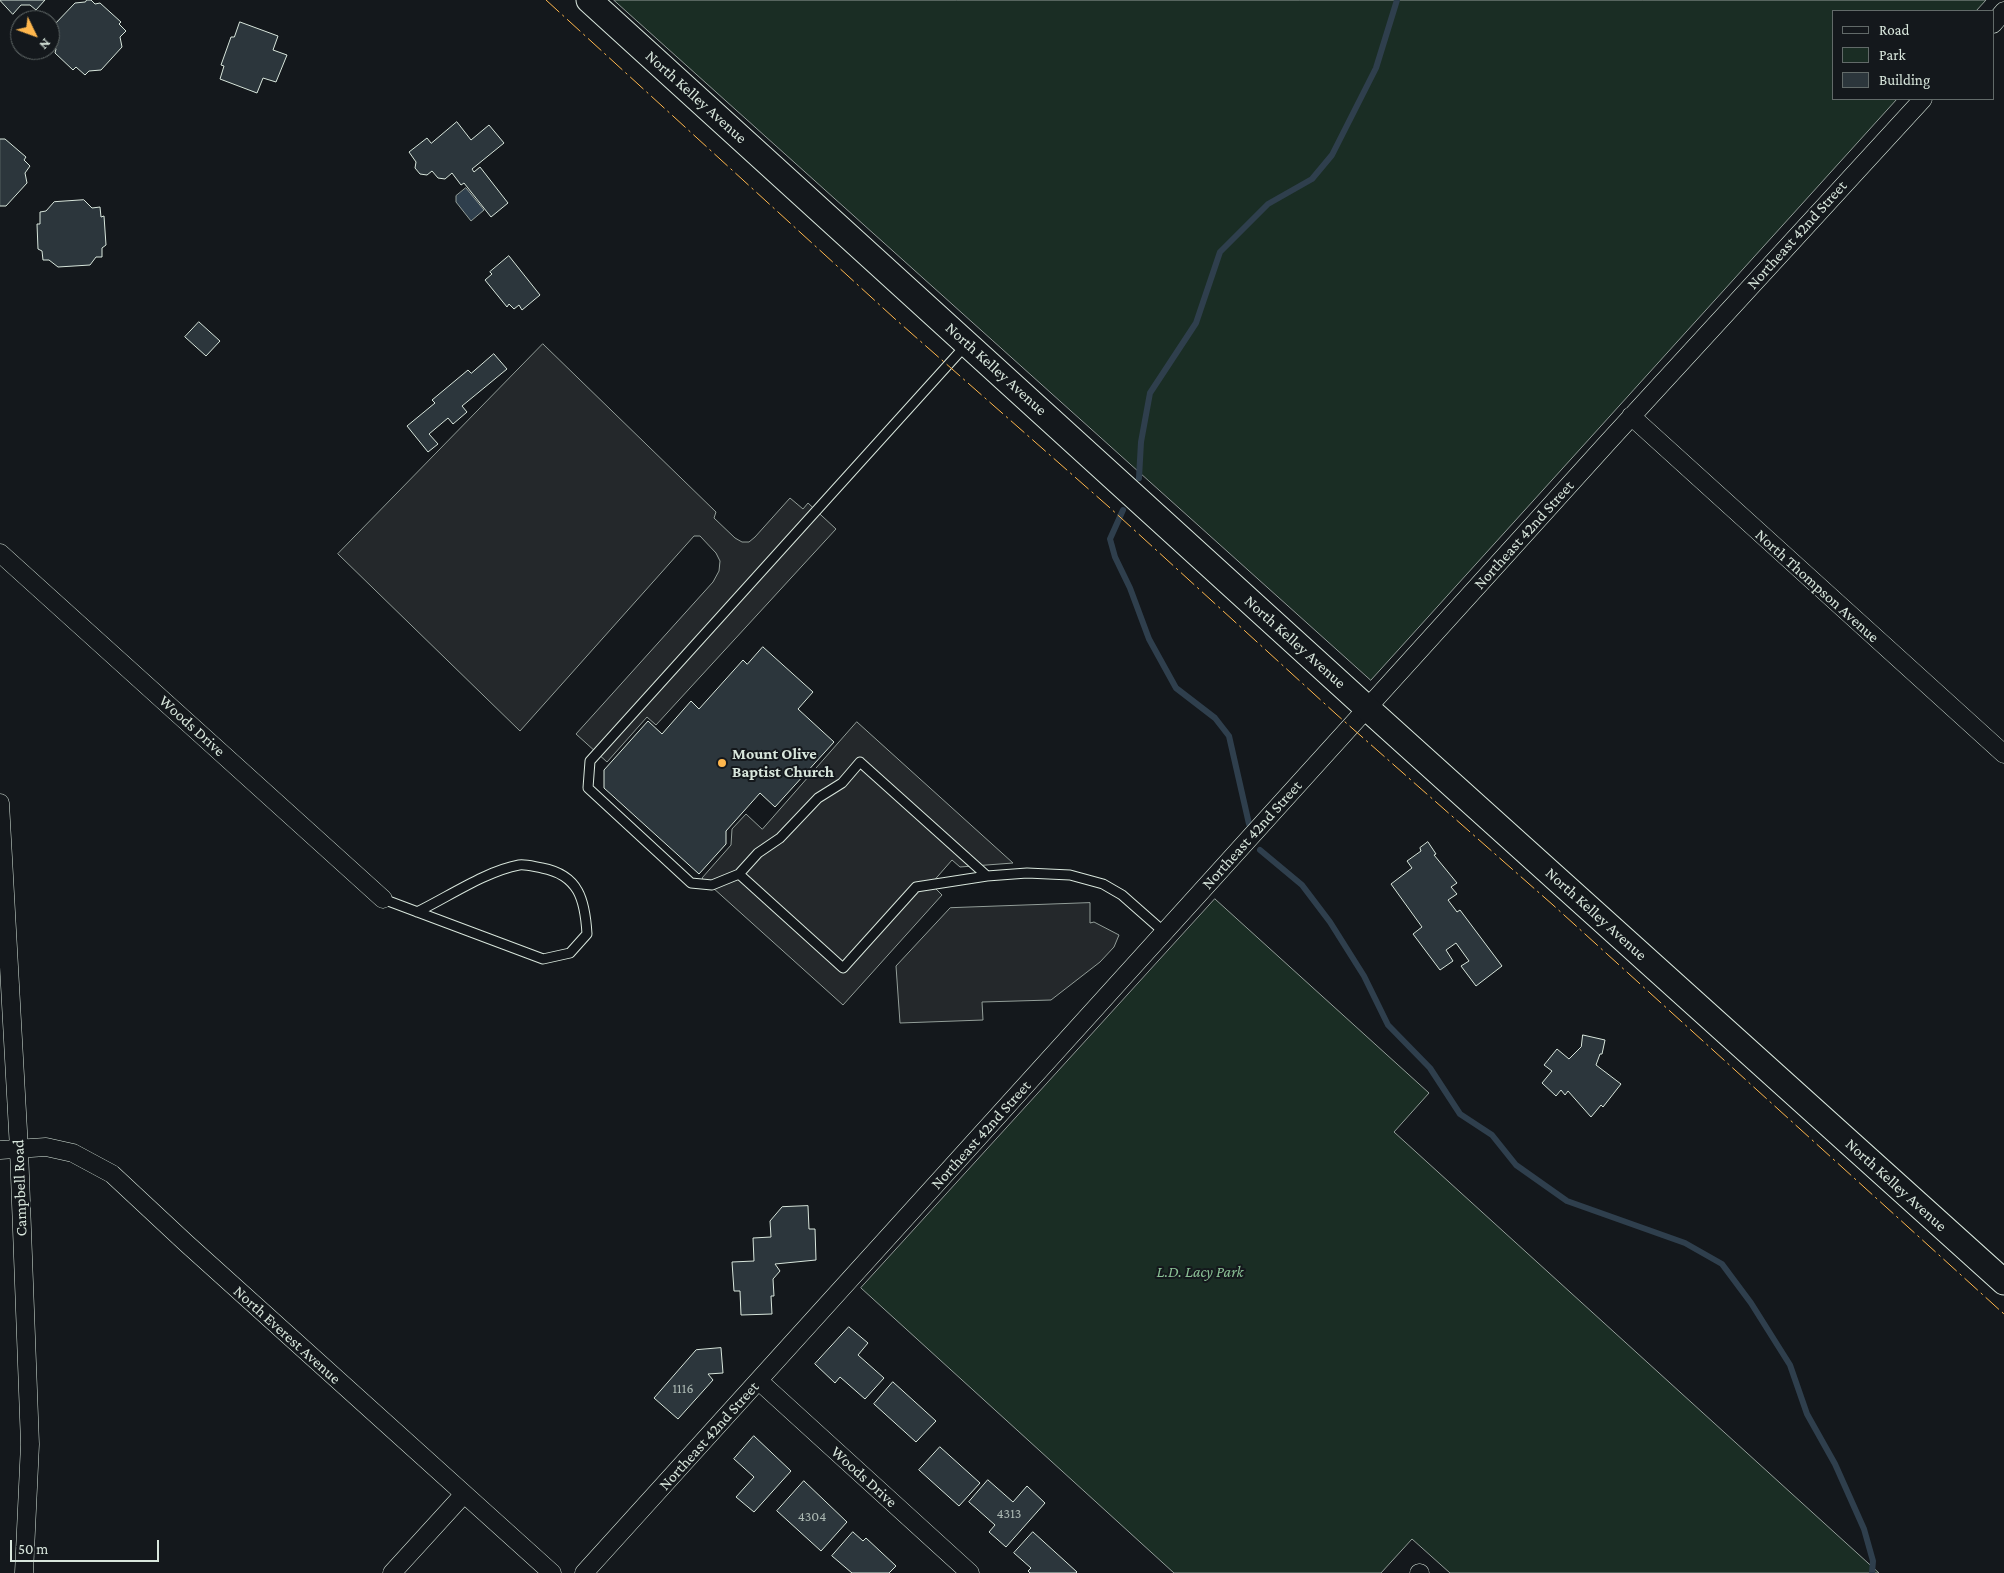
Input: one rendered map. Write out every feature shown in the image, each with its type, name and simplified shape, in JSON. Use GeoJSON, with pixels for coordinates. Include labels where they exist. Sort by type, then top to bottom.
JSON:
{"type":"FeatureCollection","features":[{"type":"Feature","properties":{"kind":"street","name":"North Kelley Avenue"},"geometry":{"type":"LineString","coordinates":[[589,0],[1367,708],[2004,1282]]}},
{"type":"Feature","properties":{"kind":"street"},"geometry":{"type":"LineString","coordinates":[[1994,23],[2004,11]]}},
{"type":"Feature","properties":{"kind":"street","name":"Northeast 42nd Street"},"geometry":{"type":"LineString","coordinates":[[584,1573],[1631,416],[1922,100]]}},
{"type":"Feature","properties":{"kind":"street","name":"North Thompson Avenue"},"geometry":{"type":"LineString","coordinates":[[1631,416],[2004,754]]}},
{"type":"Feature","properties":{"kind":"street","name":"Woods Drive"},"geometry":{"type":"LineString","coordinates":[[0,553],[383,899]]}},
{"type":"Feature","properties":{"kind":"street","name":"Campbell Road"},"geometry":{"type":"LineString","coordinates":[[0,803],[19,1149],[30,1444],[24,1573]]}},
{"type":"Feature","properties":{"kind":"street","name":"North Everest Avenue"},"geometry":{"type":"LineString","coordinates":[[0,1150],[46,1147],[73,1153],[112,1174],[552,1573]]}},
{"type":"Feature","properties":{"kind":"street","name":"Woods Drive"},"geometry":{"type":"LineString","coordinates":[[759,1381],[970,1573]]}},
{"type":"Feature","properties":{"kind":"street"},"geometry":{"type":"LineString","coordinates":[[392,1573],[464,1494]]}},
{"type":"Feature","properties":{"kind":"lane"},"geometry":{"type":"LineString","coordinates":[[968,343],[590,761],[588,788],[691,883],[712,885],[739,874],[758,853],[780,838],[818,798],[842,782],[860,762],[987,876]]}},
{"type":"Feature","properties":{"kind":"lane"},"geometry":{"type":"LineString","coordinates":[[383,899],[543,959],[570,953],[587,934],[585,905],[568,877],[547,869],[520,864],[493,874],[418,912]]}},
{"type":"Feature","properties":{"kind":"lane"},"geometry":{"type":"LineString","coordinates":[[739,874],[843,968],[916,887],[987,876],[1027,873],[1070,875],[1103,884],[1122,895],[1164,932]]}},
{"type":"Feature","properties":{"kind":"green space"},"geometry":{"type":"Polygon","coordinates":[[[614,0],[1986,0],[1977,10],[1832,10],[1832,100],[1896,100],[1371,680],[614,0]]]}},
{"type":"Feature","properties":{"kind":"green space","name":"L.D. Lacy Park"},"geometry":{"type":"Polygon","coordinates":[[[1215,899],[1429,1093],[1394,1132],[1879,1573],[1450,1573],[1412,1539],[1381,1573],[1174,1573],[861,1288],[1215,899]]]}},
{"type":"Feature","properties":{"kind":"shaded area"},"geometry":{"type":"Polygon","coordinates":[[[543,344],[716,512],[714,518],[735,538],[742,542],[749,542],[790,498],[803,509],[808,503],[836,529],[656,725],[647,717],[607,762],[576,734],[713,582],[719,571],[720,561],[716,553],[700,536],[694,536],[520,731],[338,554],[543,344]]]}},
{"type":"Feature","properties":{"kind":"shaded area"},"geometry":{"type":"Polygon","coordinates":[[[857,722],[1013,863],[960,867],[952,860],[931,884],[942,895],[843,1005],[702,878],[731,845],[732,829],[746,814],[762,829],[857,722]]]}},
{"type":"Feature","properties":{"kind":"shaded area"},"geometry":{"type":"Polygon","coordinates":[[[1090,903],[1090,923],[1094,922],[1119,935],[1114,947],[1100,962],[1051,1000],[982,1002],[983,1020],[900,1023],[896,966],[950,908],[1090,903]]]}},
{"type":"Feature","properties":{"kind":"water"},"geometry":{"type":"Polygon","coordinates":[[[466,188],[484,210],[471,221],[456,202],[456,196],[466,188]]]}},
{"type":"Feature","properties":{"kind":"building"},"geometry":{"type":"Polygon","coordinates":[[[0,0],[45,0],[36,10],[30,5],[21,5],[17,10],[10,11],[0,0]]]}},
{"type":"Feature","properties":{"kind":"building"},"geometry":{"type":"Polygon","coordinates":[[[91,0],[95,4],[100,3],[121,22],[119,24],[126,31],[120,37],[122,47],[101,70],[89,71],[85,75],[76,67],[73,70],[60,58],[60,19],[75,3],[91,0]]]}},
{"type":"Feature","properties":{"kind":"building"},"geometry":{"type":"Polygon","coordinates":[[[240,22],[278,36],[273,50],[287,55],[276,82],[263,78],[257,93],[220,79],[224,66],[221,65],[231,37],[234,37],[240,22]]]}},
{"type":"Feature","properties":{"kind":"building"},"geometry":{"type":"Polygon","coordinates":[[[457,122],[471,140],[489,125],[504,143],[472,169],[474,172],[480,167],[508,203],[491,217],[464,183],[461,185],[452,173],[445,179],[438,178],[432,171],[427,175],[420,174],[415,168],[416,162],[409,152],[427,138],[431,143],[457,122]]]}},
{"type":"Feature","properties":{"kind":"building"},"geometry":{"type":"Polygon","coordinates":[[[0,139],[5,139],[26,157],[24,160],[30,166],[25,173],[27,183],[6,206],[0,206],[0,139]]]}},
{"type":"Feature","properties":{"kind":"building"},"geometry":{"type":"Polygon","coordinates":[[[84,200],[92,208],[100,207],[101,217],[104,216],[106,245],[102,248],[102,257],[96,257],[90,265],[58,267],[49,260],[43,260],[42,251],[38,249],[37,224],[40,224],[40,212],[46,211],[54,202],[84,200]]]}},
{"type":"Feature","properties":{"kind":"building"},"geometry":{"type":"Polygon","coordinates":[[[509,256],[540,295],[522,310],[519,305],[514,309],[509,304],[507,307],[485,280],[492,274],[490,272],[509,256]]]}},
{"type":"Feature","properties":{"kind":"building"},"geometry":{"type":"Polygon","coordinates":[[[199,322],[220,341],[206,356],[185,337],[199,322]]]}},
{"type":"Feature","properties":{"kind":"building"},"geometry":{"type":"Polygon","coordinates":[[[494,354],[507,369],[462,406],[467,412],[453,424],[448,418],[429,434],[438,444],[428,452],[407,426],[435,403],[432,400],[468,370],[471,373],[494,354]]]}},
{"type":"Feature","properties":{"kind":"building"},"geometry":{"type":"Polygon","coordinates":[[[763,647],[813,692],[798,709],[834,742],[775,807],[760,793],[726,831],[726,844],[699,874],[604,788],[604,770],[648,721],[662,734],[691,701],[699,709],[743,660],[747,664],[763,647]]]}},
{"type":"Feature","properties":{"kind":"building"},"geometry":{"type":"Polygon","coordinates":[[[1428,842],[1436,854],[1434,855],[1457,883],[1451,887],[1457,894],[1448,900],[1457,912],[1460,910],[1502,966],[1476,986],[1461,966],[1469,961],[1456,943],[1446,950],[1453,961],[1440,970],[1413,934],[1422,927],[1391,884],[1412,868],[1407,861],[1421,851],[1420,848],[1428,842]]]}},
{"type":"Feature","properties":{"kind":"building"},"geometry":{"type":"Polygon","coordinates":[[[1583,1035],[1605,1040],[1602,1054],[1600,1054],[1596,1065],[1621,1084],[1603,1107],[1601,1105],[1591,1117],[1568,1091],[1565,1095],[1561,1090],[1556,1096],[1542,1083],[1552,1071],[1544,1065],[1557,1049],[1569,1059],[1581,1047],[1583,1035]]]}},
{"type":"Feature","properties":{"kind":"building"},"geometry":{"type":"Polygon","coordinates":[[[808,1206],[809,1229],[815,1229],[816,1260],[775,1264],[780,1271],[773,1279],[774,1296],[771,1296],[772,1314],[741,1315],[740,1291],[734,1291],[732,1262],[754,1261],[753,1238],[771,1237],[770,1221],[782,1207],[808,1206]]]}},
{"type":"Feature","properties":{"kind":"building"},"geometry":{"type":"Polygon","coordinates":[[[849,1327],[868,1343],[858,1355],[884,1378],[865,1399],[840,1377],[835,1383],[815,1364],[849,1327]]]}},
{"type":"Feature","properties":{"kind":"building"},"geometry":{"type":"Polygon","coordinates":[[[721,1348],[723,1373],[708,1374],[713,1380],[678,1419],[654,1398],[696,1350],[721,1348]]]}},
{"type":"Feature","properties":{"kind":"building"},"geometry":{"type":"Polygon","coordinates":[[[893,1382],[936,1421],[916,1442],[874,1404],[893,1382]]]}},
{"type":"Feature","properties":{"kind":"building"},"geometry":{"type":"Polygon","coordinates":[[[754,1436],[791,1471],[754,1512],[736,1497],[754,1477],[734,1459],[754,1436]]]}},
{"type":"Feature","properties":{"kind":"building"},"geometry":{"type":"Polygon","coordinates":[[[940,1447],[980,1483],[959,1506],[919,1470],[940,1447]]]}},
{"type":"Feature","properties":{"kind":"building"},"geometry":{"type":"Polygon","coordinates":[[[988,1480],[1013,1502],[1027,1486],[1045,1503],[1006,1547],[989,1532],[995,1525],[969,1502],[988,1480]]]}},
{"type":"Feature","properties":{"kind":"building"},"geometry":{"type":"Polygon","coordinates":[[[804,1481],[847,1522],[821,1551],[777,1511],[804,1481]]]}},
{"type":"Feature","properties":{"kind":"building"},"geometry":{"type":"Polygon","coordinates":[[[853,1532],[863,1541],[866,1538],[896,1566],[889,1573],[852,1573],[832,1556],[853,1532]]]}},
{"type":"Feature","properties":{"kind":"building"},"geometry":{"type":"Polygon","coordinates":[[[1033,1532],[1077,1572],[1030,1573],[1028,1571],[1031,1568],[1014,1553],[1033,1532]]]}},
{"type":"Feature","properties":{"kind":"waterway"},"geometry":{"type":"LineString","coordinates":[[1139,478],[1141,442],[1150,393],[1196,323],[1220,252],[1268,204],[1312,179],[1332,155],[1376,68],[1397,0]]}},
{"type":"Feature","properties":{"kind":"waterway"},"geometry":{"type":"LineString","coordinates":[[1123,510],[1110,539],[1115,557],[1130,588],[1149,639],[1176,688],[1215,718],[1229,736],[1249,824]]}},
{"type":"Feature","properties":{"kind":"waterway"},"geometry":{"type":"LineString","coordinates":[[1260,850],[1302,885],[1330,922],[1364,976],[1388,1025],[1430,1068],[1460,1114],[1492,1135],[1516,1165],[1567,1201],[1685,1243],[1722,1264],[1751,1303],[1790,1365],[1807,1414],[1835,1464],[1864,1529],[1873,1561],[1872,1573]]}},
{"type":"Feature","properties":{"kind":"power"},"geometry":{"type":"LineString","coordinates":[[546,0],[894,318],[1109,507],[1336,714],[1553,905],[2004,1314]]}},
{"type":"Feature","properties":{"kind":"place","name":"Mount Olive Baptist Church"},"geometry":{"type":"Point","coordinates":[722,763]}}]}
